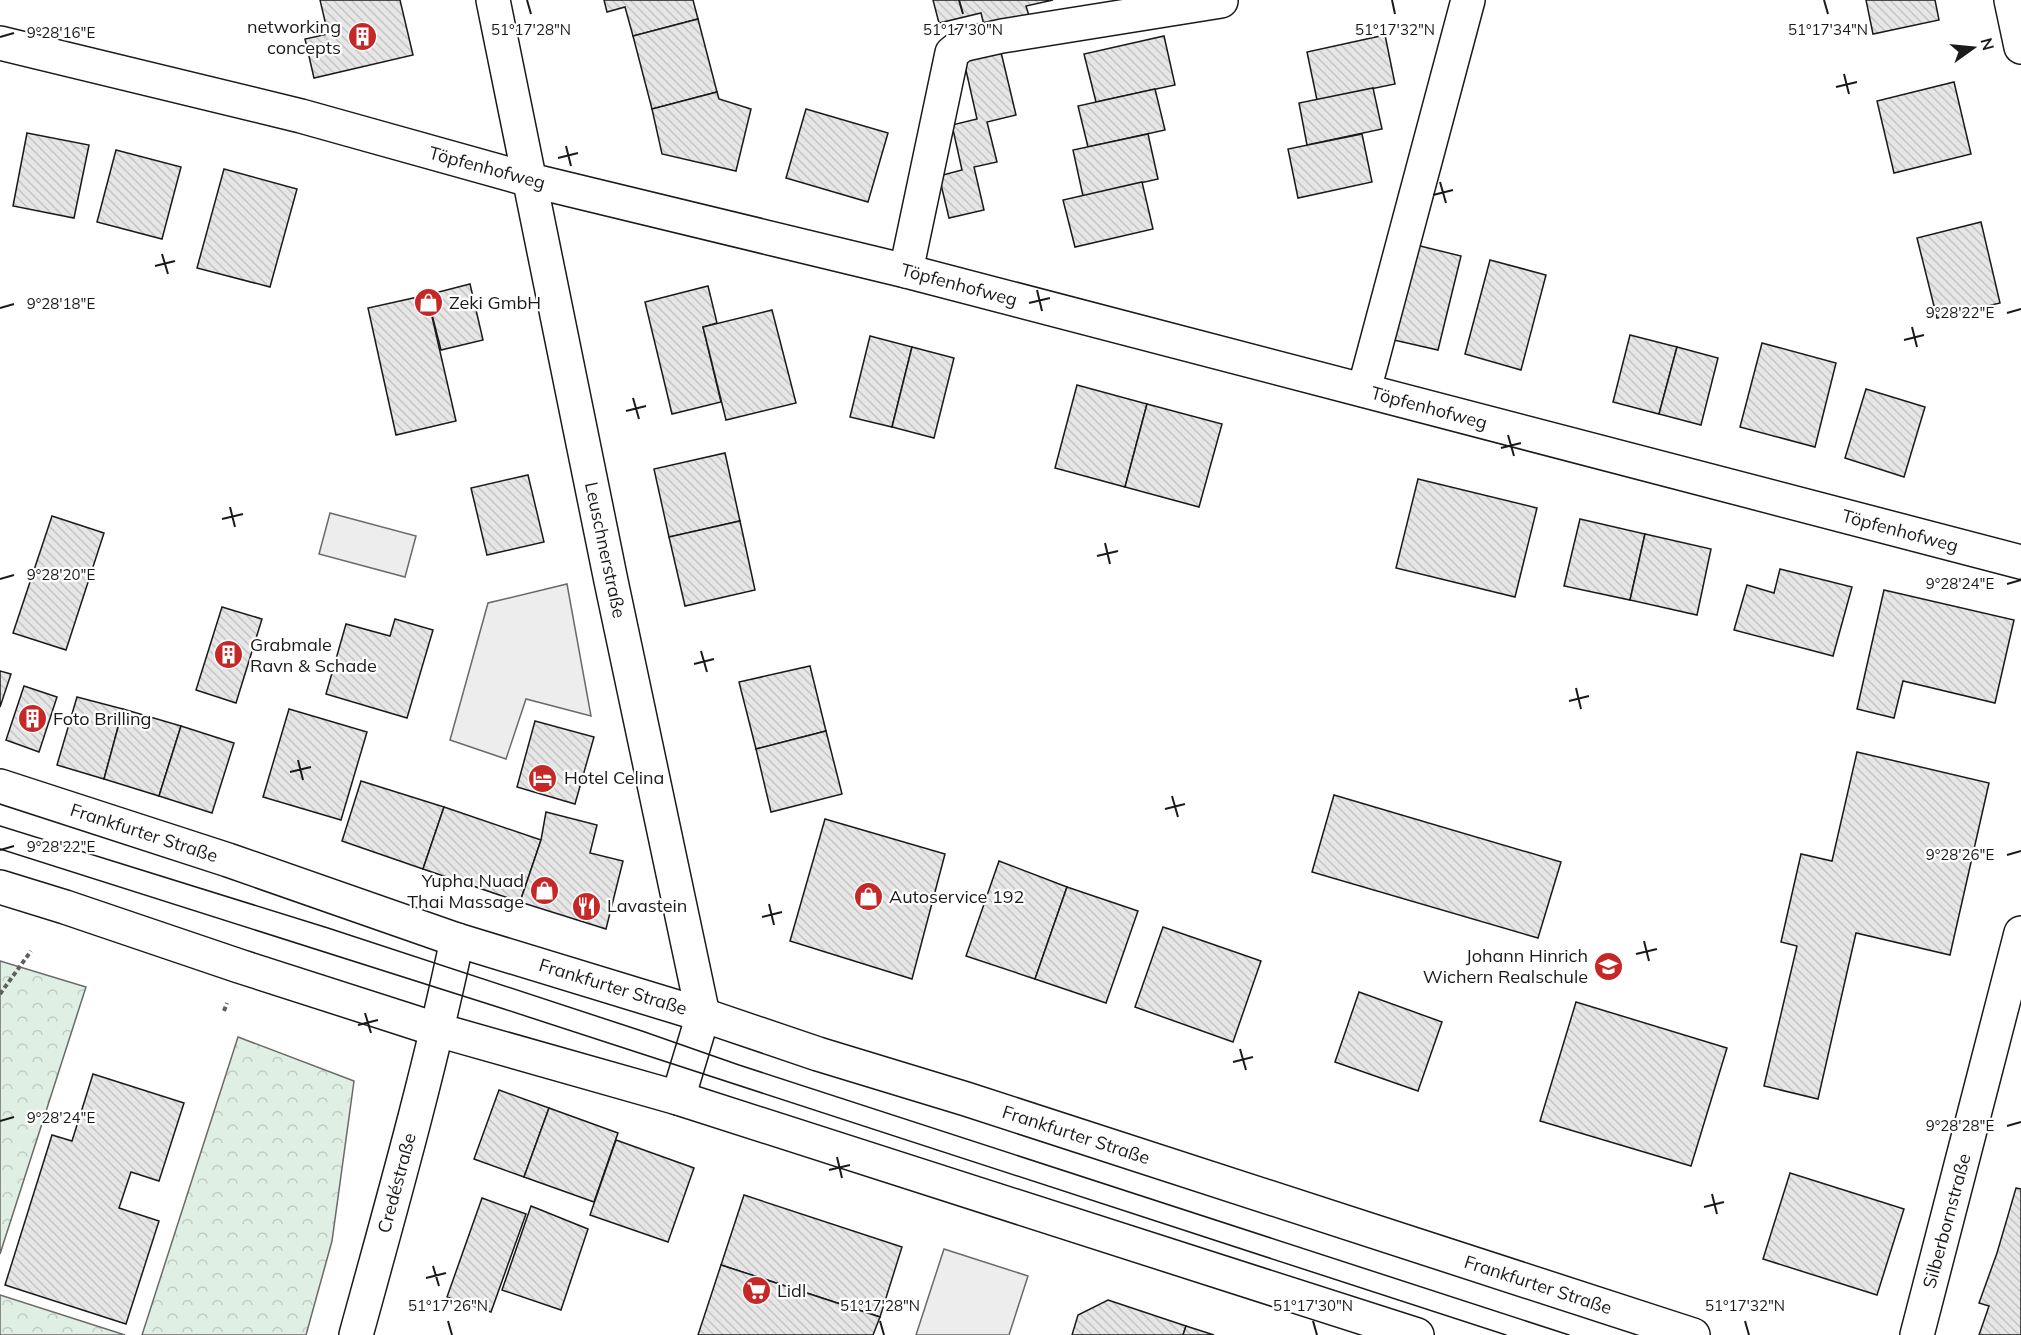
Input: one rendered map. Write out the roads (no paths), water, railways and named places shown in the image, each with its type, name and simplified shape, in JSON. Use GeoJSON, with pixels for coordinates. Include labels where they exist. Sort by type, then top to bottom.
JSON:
{"type":"FeatureCollection","features":[{"type":"Feature","properties":{"kind":"main road","name":"Leuschnerstraße"},"geometry":{"type":"LineString","coordinates":[[493,0],[611,581],[704,1015],[678,1098]]}},
{"type":"Feature","properties":{"kind":"main road"},"geometry":{"type":"LineString","coordinates":[[1364,390],[1468,0]]}},
{"type":"Feature","properties":{"kind":"main road"},"geometry":{"type":"LineString","coordinates":[[2011,0],[2021,47]]}},
{"type":"Feature","properties":{"kind":"main road"},"geometry":{"type":"LineString","coordinates":[[906,271],[952,53],[962,45],[1002,36],[1221,1]]}},
{"type":"Feature","properties":{"kind":"main road","name":"Töpfenhofweg"},"geometry":{"type":"LineString","coordinates":[[0,43],[301,116],[530,180],[906,271],[2021,562]]}},
{"type":"Feature","properties":{"kind":"main road","name":"Frankfurter Straße"},"geometry":{"type":"LineString","coordinates":[[0,786],[228,860],[457,940],[704,1015],[818,1054],[966,1099],[1693,1335]]}},
{"type":"Feature","properties":{"kind":"main road"},"geometry":{"type":"LineString","coordinates":[[0,887],[438,1030],[678,1098],[1417,1335]]}},
{"type":"Feature","properties":{"kind":"main road","name":"Silberbornstraße"},"geometry":{"type":"LineString","coordinates":[[1917,1335],[2021,933]]}},
{"type":"Feature","properties":{"kind":"main road"},"geometry":{"type":"LineString","coordinates":[[438,1030],[457,940]]}},
{"type":"Feature","properties":{"kind":"main road","name":"Credéstraße"},"geometry":{"type":"LineString","coordinates":[[356,1335],[438,1030]]}},
{"type":"Feature","properties":{"kind":"tram line"},"geometry":{"type":"LineString","coordinates":[[0,826],[328,928],[739,1065],[1569,1335]]}},
{"type":"Feature","properties":{"kind":"tram line"},"geometry":{"type":"LineString","coordinates":[[0,849],[504,1009],[1506,1335]]}},
{"type":"Feature","properties":{"kind":"place","name":"networking concepts"},"geometry":{"type":"Point","coordinates":[362,37]}},
{"type":"Feature","properties":{"kind":"place","name":"Zeki GmbH"},"geometry":{"type":"Point","coordinates":[428,303]}},
{"type":"Feature","properties":{"kind":"place","name":"Grabmale Ravn & Schade"},"geometry":{"type":"Point","coordinates":[229,655]}},
{"type":"Feature","properties":{"kind":"place","name":"Foto Brilling"},"geometry":{"type":"Point","coordinates":[32,719]}},
{"type":"Feature","properties":{"kind":"place","name":"Hotel Celina"},"geometry":{"type":"Point","coordinates":[543,778]}},
{"type":"Feature","properties":{"kind":"place","name":"Yupha Nuad Thai Massage"},"geometry":{"type":"Point","coordinates":[545,891]}},
{"type":"Feature","properties":{"kind":"place","name":"Autoservice 192"},"geometry":{"type":"Point","coordinates":[868,897]}},
{"type":"Feature","properties":{"kind":"place","name":"Lavastein"},"geometry":{"type":"Point","coordinates":[586,906]}},
{"type":"Feature","properties":{"kind":"place","name":"Johann Hinrich Wichern Realschule"},"geometry":{"type":"Point","coordinates":[1609,966]}},
{"type":"Feature","properties":{"kind":"place","name":"Lidl"},"geometry":{"type":"Point","coordinates":[756,1291]}}]}
